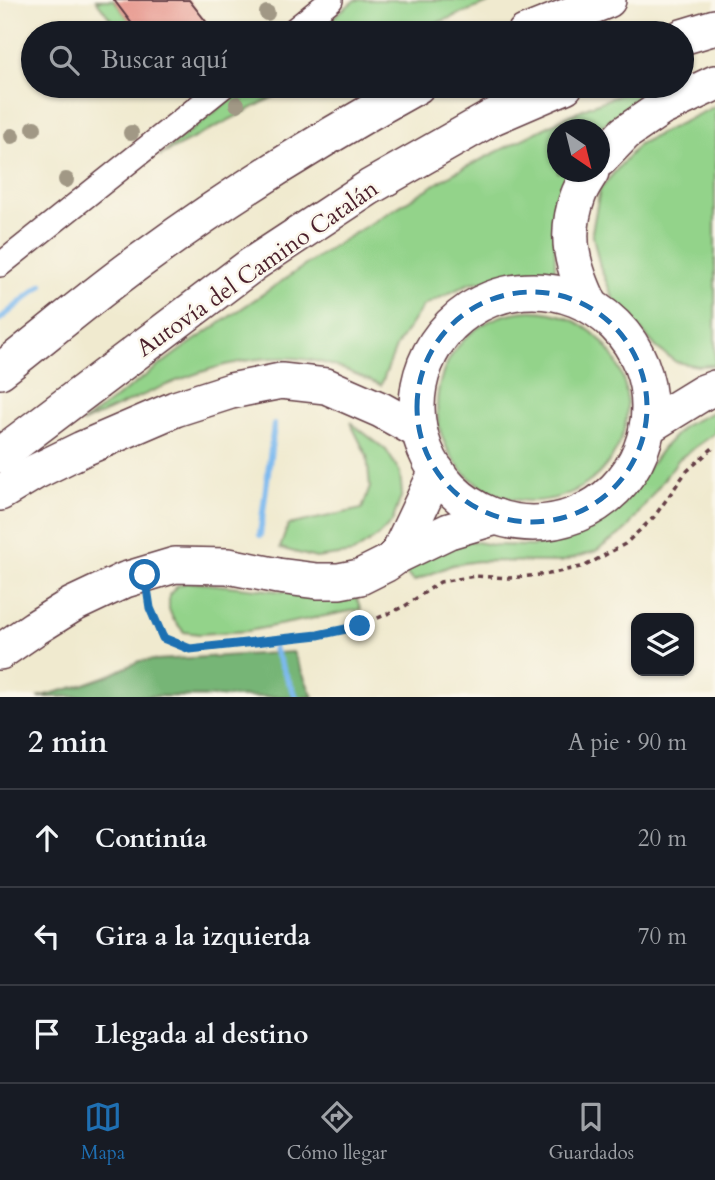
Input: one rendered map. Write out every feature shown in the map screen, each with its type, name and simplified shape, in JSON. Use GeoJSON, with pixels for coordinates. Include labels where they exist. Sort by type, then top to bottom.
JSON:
{"type":"FeatureCollection","features":[{"type":"Feature","properties":{"kind":"highway"},"geometry":{"type":"LineString","coordinates":[[545,21],[588,0]]}},
{"type":"Feature","properties":{"kind":"highway"},"geometry":{"type":"LineString","coordinates":[[556,21],[608,0]]}},
{"type":"Feature","properties":{"kind":"highway"},"geometry":{"type":"LineString","coordinates":[[694,33],[715,27]]}},
{"type":"Feature","properties":{"kind":"highway"},"geometry":{"type":"LineString","coordinates":[[694,93],[715,83]]}},
{"type":"Feature","properties":{"kind":"highway"},"geometry":{"type":"LineString","coordinates":[[0,371],[146,256],[265,175],[396,98]]}},
{"type":"Feature","properties":{"kind":"highway","name":"Autovía del Camino Catalán"},"geometry":{"type":"LineString","coordinates":[[0,455],[253,264],[370,187],[493,117],[537,98]]}},
{"type":"Feature","properties":{"kind":"highway"},"geometry":{"type":"LineString","coordinates":[[610,149],[625,133],[660,109],[683,98]]}},
{"type":"Feature","properties":{"kind":"highway"},"geometry":{"type":"LineString","coordinates":[[585,182],[578,195],[570,232],[579,281],[591,306]]}},
{"type":"Feature","properties":{"kind":"highway"},"geometry":{"type":"LineString","coordinates":[[547,292],[571,297],[591,306],[613,322],[632,346],[644,373],[649,399],[647,427],[636,459],[617,486],[592,507],[560,519],[527,523],[496,517],[467,503],[451,490],[428,458],[419,431],[416,402],[424,365],[443,332],[461,315],[504,294],[547,292]]}},
{"type":"Feature","properties":{"kind":"highway"},"geometry":{"type":"LineString","coordinates":[[644,373],[710,390]]}},
{"type":"Feature","properties":{"kind":"highway"},"geometry":{"type":"LineString","coordinates":[[0,493],[82,449],[176,409],[231,391],[281,381],[326,386],[381,410],[419,431]]}},
{"type":"Feature","properties":{"kind":"highway"},"geometry":{"type":"LineString","coordinates":[[647,427],[710,390]]}},
{"type":"Feature","properties":{"kind":"highway"},"geometry":{"type":"LineString","coordinates":[[397,556],[437,471]]}},
{"type":"Feature","properties":{"kind":"highway"},"geometry":{"type":"LineString","coordinates":[[0,652],[72,605],[125,580],[175,565],[228,566],[278,576],[339,581],[360,577],[449,531],[496,517]]}},
{"type":"Feature","properties":{"kind":"street"},"geometry":{"type":"LineString","coordinates":[[305,21],[331,0]]}},
{"type":"Feature","properties":{"kind":"street"},"geometry":{"type":"LineString","coordinates":[[0,265],[209,98]]}},
{"type":"Feature","properties":{"kind":"path"},"geometry":{"type":"LineString","coordinates":[[145,575],[150,608],[163,638],[190,649],[318,635],[360,626],[405,606],[440,582],[475,576],[509,578],[549,574],[585,566],[625,544],[635,535],[654,517],[686,472],[715,446]]}},
{"type":"Feature","properties":{"kind":"highlighted area"},"geometry":{"type":"Polygon","coordinates":[[[524,291],[571,297],[613,322],[632,346],[649,399],[636,459],[617,486],[591,507],[560,519],[527,523],[496,517],[451,490],[428,458],[416,402],[424,365],[443,333],[483,302],[524,291]]]}},
{"type":"Feature","properties":{"kind":"green space"},"geometry":{"type":"Polygon","coordinates":[[[96,0],[114,0],[130,21],[112,21],[96,0]]]}},
{"type":"Feature","properties":{"kind":"green space"},"geometry":{"type":"Polygon","coordinates":[[[355,0],[496,0],[442,21],[328,21],[355,0]]]}},
{"type":"Feature","properties":{"kind":"green space"},"geometry":{"type":"Polygon","coordinates":[[[232,98],[272,98],[159,156],[232,98]]]}},
{"type":"Feature","properties":{"kind":"green space"},"geometry":{"type":"Polygon","coordinates":[[[611,98],[641,98],[610,120],[563,119],[611,98]]]}},
{"type":"Feature","properties":{"kind":"green space"},"geometry":{"type":"Polygon","coordinates":[[[715,106],[715,365],[698,366],[676,362],[657,348],[614,300],[600,267],[592,232],[600,189],[606,182],[610,182],[610,177],[639,144],[715,106]]]}},
{"type":"Feature","properties":{"kind":"green space"},"geometry":{"type":"Polygon","coordinates":[[[547,127],[547,182],[564,182],[555,212],[555,276],[519,276],[470,283],[423,306],[397,345],[381,385],[338,367],[310,360],[251,360],[193,375],[82,423],[179,351],[332,247],[454,173],[547,127]]]}},
{"type":"Feature","properties":{"kind":"green space"},"geometry":{"type":"Polygon","coordinates":[[[532,311],[568,318],[599,339],[620,370],[627,406],[620,442],[599,473],[568,494],[532,501],[496,494],[465,473],[444,442],[437,406],[444,370],[465,339],[496,318],[532,311]]]}},
{"type":"Feature","properties":{"kind":"green space"},"geometry":{"type":"Polygon","coordinates":[[[715,411],[715,433],[679,459],[626,530],[596,551],[561,562],[478,561],[452,565],[414,581],[405,573],[439,548],[466,540],[492,545],[534,546],[569,539],[597,526],[622,505],[662,449],[685,425],[715,411]]]}},
{"type":"Feature","properties":{"kind":"green space"},"geometry":{"type":"Polygon","coordinates":[[[350,422],[386,450],[400,472],[402,494],[392,522],[377,537],[353,553],[316,558],[280,548],[288,525],[362,509],[370,487],[367,456],[350,422]]]}},
{"type":"Feature","properties":{"kind":"green space"},"geometry":{"type":"Polygon","coordinates":[[[188,582],[288,592],[319,598],[356,597],[361,609],[248,631],[199,634],[184,632],[173,619],[169,609],[169,595],[177,586],[188,582]]]}},
{"type":"Feature","properties":{"kind":"green space"},"geometry":{"type":"Polygon","coordinates":[[[293,652],[313,697],[38,697],[110,675],[139,661],[293,652]]]}},
{"type":"Feature","properties":{"kind":"building"},"geometry":{"type":"Polygon","coordinates":[[[114,0],[189,0],[206,21],[130,21],[114,0]]]}},
{"type":"Feature","properties":{"kind":"waterway"},"geometry":{"type":"LineString","coordinates":[[0,319],[42,285]]}},
{"type":"Feature","properties":{"kind":"waterway"},"geometry":{"type":"LineString","coordinates":[[260,535],[274,425]]}},
{"type":"Feature","properties":{"kind":"waterway"},"geometry":{"type":"LineString","coordinates":[[274,649],[296,697]]}},
{"type":"Feature","properties":{"kind":"route"},"geometry":{"type":"LineString","coordinates":[[145,575],[150,608],[163,638],[190,649],[318,635],[360,626]]}}]}
